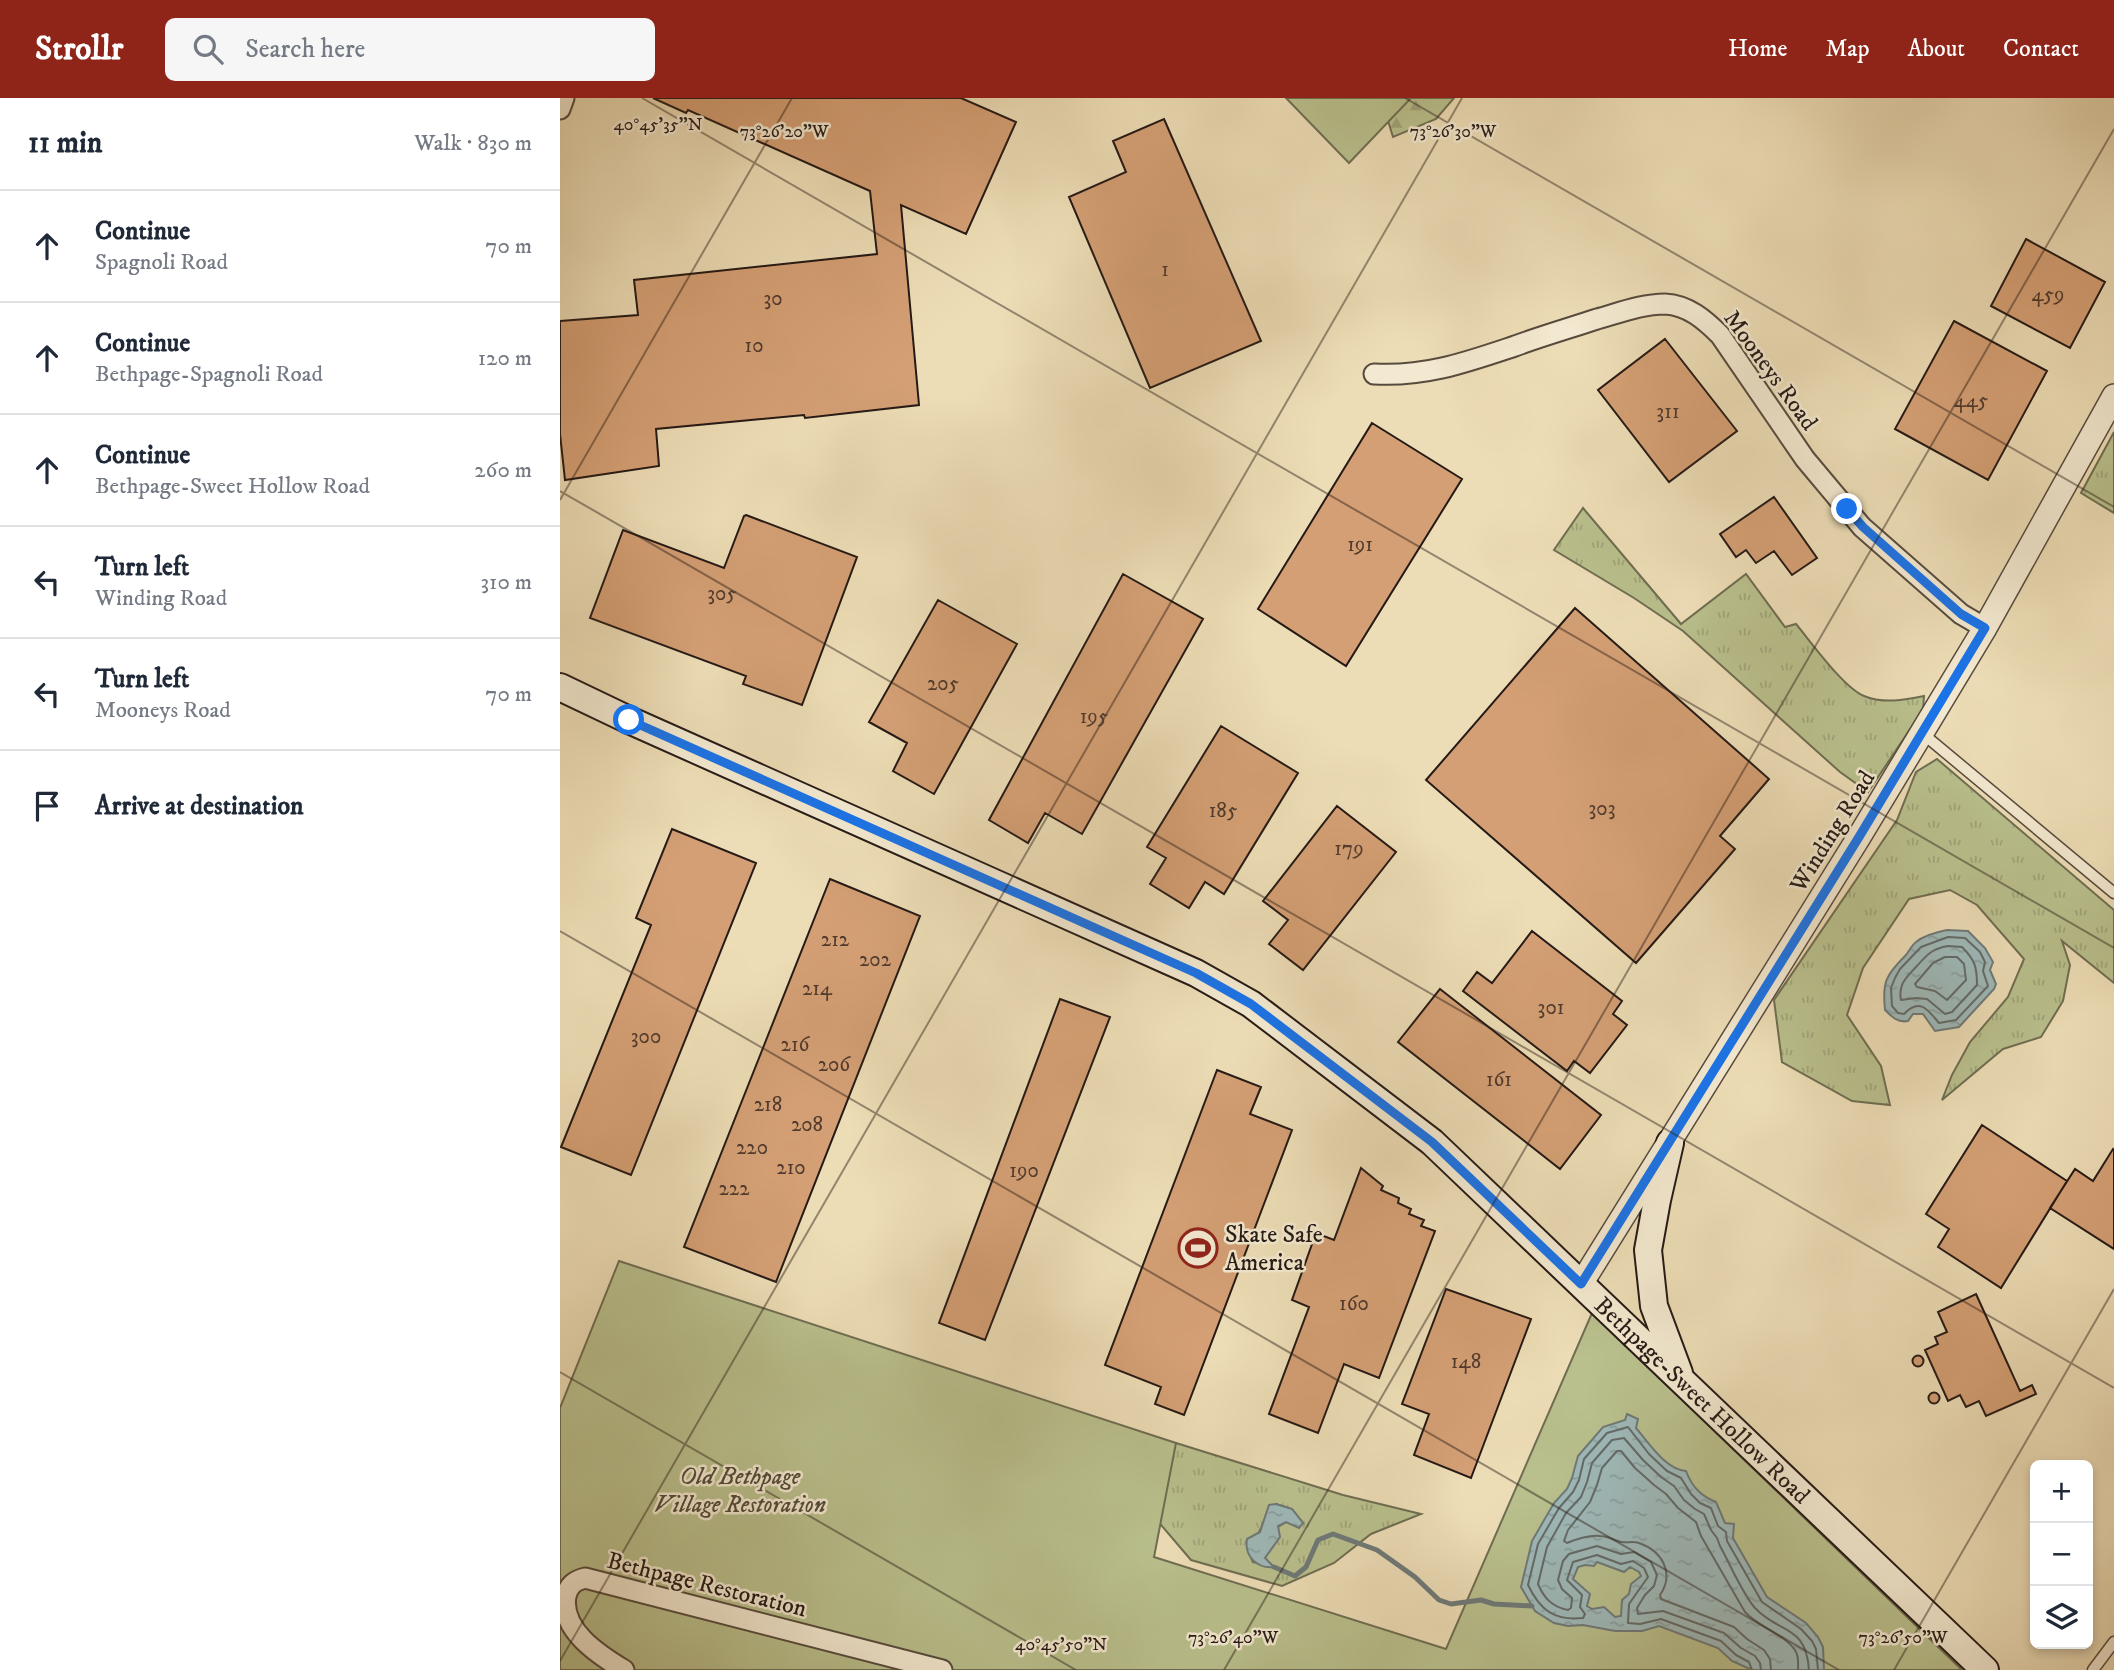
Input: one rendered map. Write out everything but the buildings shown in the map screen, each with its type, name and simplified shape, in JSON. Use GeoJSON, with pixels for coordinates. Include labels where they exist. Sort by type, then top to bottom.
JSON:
{"type":"FeatureCollection","features":[{"type":"Feature","properties":{"kind":"main road","name":"Bethpage-Sweet Hollow Road"},"geometry":{"type":"LineString","coordinates":[[560,687],[1210,979],[1251,1004],[1432,1142],[1985,1670]]}},
{"type":"Feature","properties":{"kind":"main road"},"geometry":{"type":"LineString","coordinates":[[1670,1143],[1648,1250],[1654,1306],[1682,1381]]}},
{"type":"Feature","properties":{"kind":"street"},"geometry":{"type":"LineString","coordinates":[[560,109],[564,98]]}},
{"type":"Feature","properties":{"kind":"street","name":"Mooneys Road"},"geometry":{"type":"LineString","coordinates":[[1374,374],[1423,373],[1451,367],[1645,305],[1668,304],[1689,310],[1705,319],[1720,335],[1805,458],[1863,527],[1961,614],[1985,628]]}},
{"type":"Feature","properties":{"kind":"street","name":"Winding Road"},"geometry":{"type":"LineString","coordinates":[[1581,1284],[1922,733],[1985,628],[2114,396]]}},
{"type":"Feature","properties":{"kind":"street","name":"Bethpage Restoration"},"geometry":{"type":"LineString","coordinates":[[624,1670],[579,1636],[567,1621],[564,1606],[574,1582],[585,1578],[942,1670]]}},
{"type":"Feature","properties":{"kind":"lane"},"geometry":{"type":"LineString","coordinates":[[1922,733],[2114,893]]}},
{"type":"Feature","properties":{"kind":"lane"},"geometry":{"type":"LineString","coordinates":[[2093,1670],[2114,1642]]}},
{"type":"Feature","properties":{"kind":"green space"},"geometry":{"type":"Polygon","coordinates":[[[1286,98],[1411,98],[1349,163],[1286,98]]]}},
{"type":"Feature","properties":{"kind":"green space"},"geometry":{"type":"Polygon","coordinates":[[[1381,98],[1454,98],[1436,119],[1393,137],[1381,98]]]}},
{"type":"Feature","properties":{"kind":"green space"},"geometry":{"type":"Polygon","coordinates":[[[2114,432],[2114,513],[2081,493],[2114,432]]]}},
{"type":"Feature","properties":{"kind":"green space"},"geometry":{"type":"Polygon","coordinates":[[[1583,508],[1681,624],[1746,574],[1785,627],[1796,624],[1837,674],[1856,691],[1864,696],[1886,701],[1924,696],[1923,710],[1868,792],[1840,772],[1683,631],[1554,550],[1583,508]]]}},
{"type":"Feature","properties":{"kind":"green space"},"geometry":{"type":"Polygon","coordinates":[[[1937,759],[2114,910],[2114,983],[2062,941],[2070,965],[2063,1001],[2041,1037],[2003,1049],[1942,1100],[1970,1042],[2008,997],[2024,959],[1977,905],[1950,890],[1909,899],[1863,968],[1847,1015],[1881,1066],[1890,1105],[1852,1101],[1782,1062],[1774,1000],[1897,820],[1916,772],[1937,759]]]}},
{"type":"Feature","properties":{"kind":"green space","name":"Old Bethpage Village Restoration"},"geometry":{"type":"Polygon","coordinates":[[[619,1261],[1176,1443],[1154,1557],[1446,1649],[1592,1313],[1962,1670],[560,1670],[560,1408],[619,1261]]]}},
{"type":"Feature","properties":{"kind":"green space"},"geometry":{"type":"Polygon","coordinates":[[[1176,1443],[1343,1495],[1421,1514],[1371,1534],[1334,1563],[1282,1586],[1191,1560],[1144,1505],[1122,1454],[1176,1443]],[[1276,1504],[1271,1510],[1249,1553],[1253,1562],[1273,1566],[1264,1559],[1278,1527],[1286,1522],[1303,1523],[1292,1509],[1276,1504]]]}},
{"type":"Feature","properties":{"kind":"water"},"geometry":{"type":"Polygon","coordinates":[[[1947,930],[1968,931],[1985,948],[1993,962],[1990,970],[1996,984],[1994,989],[1959,1027],[1935,1031],[1923,1014],[1913,1014],[1908,1021],[1895,1019],[1885,1010],[1884,992],[1890,974],[1916,942],[1947,930]]]}},
{"type":"Feature","properties":{"kind":"water"},"geometry":{"type":"Polygon","coordinates":[[[1627,1414],[1638,1419],[1636,1428],[1658,1454],[1671,1466],[1686,1471],[1698,1490],[1716,1502],[1725,1523],[1734,1524],[1733,1538],[1767,1597],[1806,1623],[1818,1637],[1823,1647],[1824,1670],[1752,1670],[1732,1661],[1718,1648],[1659,1626],[1642,1631],[1615,1631],[1583,1625],[1568,1626],[1554,1623],[1535,1611],[1521,1587],[1532,1541],[1554,1503],[1567,1489],[1578,1456],[1603,1427],[1625,1420],[1627,1414]],[[1597,1562],[1594,1566],[1578,1567],[1573,1579],[1590,1594],[1587,1606],[1592,1609],[1604,1607],[1615,1617],[1621,1616],[1622,1600],[1629,1594],[1631,1584],[1641,1576],[1630,1567],[1624,1572],[1597,1562]]]}},
{"type":"Feature","properties":{"kind":"water"},"geometry":{"type":"Polygon","coordinates":[[[1276,1504],[1292,1509],[1303,1523],[1299,1528],[1286,1522],[1278,1526],[1280,1537],[1265,1558],[1274,1567],[1262,1566],[1250,1556],[1247,1539],[1260,1532],[1269,1505],[1276,1504]]]}},
{"type":"Feature","properties":{"kind":"waterway"},"geometry":{"type":"LineString","coordinates":[[1274,1567],[1295,1576],[1306,1567],[1318,1540],[1333,1534],[1377,1550],[1415,1577],[1439,1600],[1451,1604],[1481,1600],[1494,1604],[1532,1606]]}},
{"type":"Feature","properties":{"kind":"place","name":"Skate Safe America"},"geometry":{"type":"Point","coordinates":[1198,1248]}},
{"type":"Feature","properties":{"kind":"route"},"geometry":{"type":"LineString","coordinates":[[629,720],[1210,979],[1282,1026],[1432,1142],[1581,1284],[1859,837],[1985,628],[1961,614],[1863,527],[1847,509]]}}]}
